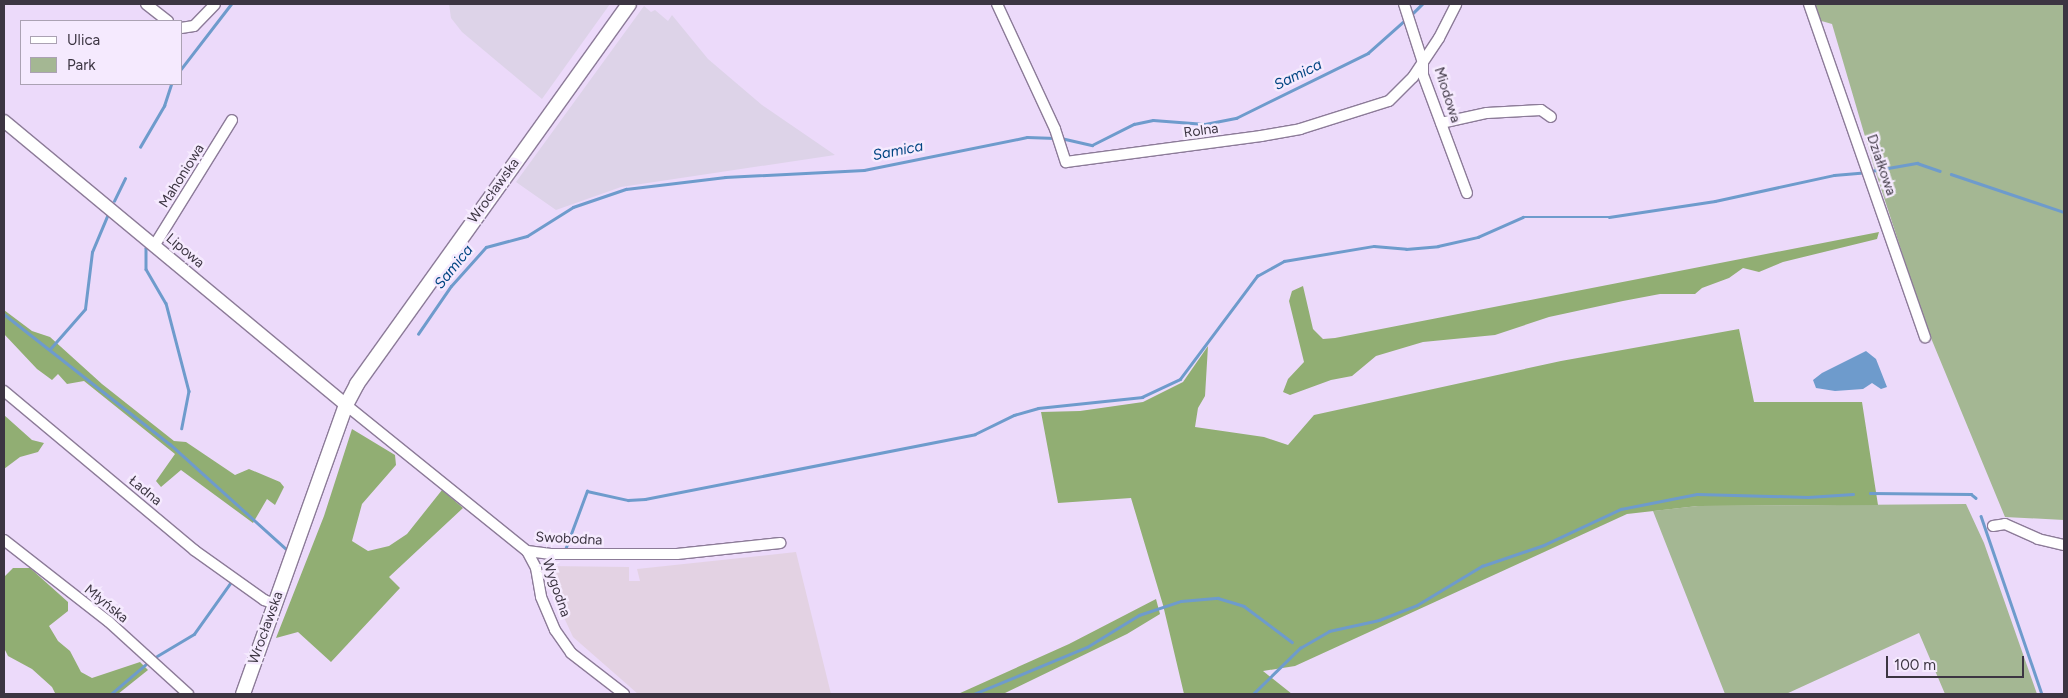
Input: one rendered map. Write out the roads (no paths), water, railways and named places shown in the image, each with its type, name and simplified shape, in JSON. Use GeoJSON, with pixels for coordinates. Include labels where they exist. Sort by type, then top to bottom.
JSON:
{"type":"FeatureCollection","features":[{"type":"Feature","properties":{"kind":"main road","name":"Wrocławska"},"geometry":{"type":"LineString","coordinates":[[243,694],[346,405],[386,340],[630,4]]}},
{"type":"Feature","properties":{"kind":"street"},"geometry":{"type":"LineString","coordinates":[[146,4],[167,20]]}},
{"type":"Feature","properties":{"kind":"street"},"geometry":{"type":"LineString","coordinates":[[182,28],[194,26],[215,4]]}},
{"type":"Feature","properties":{"kind":"street","name":"Rolna"},"geometry":{"type":"LineString","coordinates":[[997,4],[1058,139],[1066,162],[1189,147],[1300,129],[1389,101],[1423,63],[1456,4]]}},
{"type":"Feature","properties":{"kind":"street","name":"Miodowa"},"geometry":{"type":"LineString","coordinates":[[1404,4],[1423,63],[1423,75],[1467,193]]}},
{"type":"Feature","properties":{"kind":"street","name":"Działkowa"},"geometry":{"type":"LineString","coordinates":[[1809,4],[1925,337]]}},
{"type":"Feature","properties":{"kind":"street"},"geometry":{"type":"LineString","coordinates":[[1441,123],[1488,113],[1541,110],[1551,117]]}},
{"type":"Feature","properties":{"kind":"street","name":"Lipowa"},"geometry":{"type":"LineString","coordinates":[[4,120],[346,405]]}},
{"type":"Feature","properties":{"kind":"street","name":"Mahoniowa"},"geometry":{"type":"LineString","coordinates":[[154,246],[232,120]]}},
{"type":"Feature","properties":{"kind":"street","name":"Ładna"},"geometry":{"type":"LineString","coordinates":[[4,391],[194,550],[264,600],[275,604]]}},
{"type":"Feature","properties":{"kind":"street","name":"Swobodna"},"geometry":{"type":"LineString","coordinates":[[346,405],[527,551],[553,554],[677,554],[780,542]]}},
{"type":"Feature","properties":{"kind":"street"},"geometry":{"type":"LineString","coordinates":[[1993,526],[2005,524],[2038,539],[2064,545]]}},
{"type":"Feature","properties":{"kind":"street","name":"Młyńska"},"geometry":{"type":"LineString","coordinates":[[4,540],[109,622],[188,694]]}},
{"type":"Feature","properties":{"kind":"street","name":"Wygodna"},"geometry":{"type":"LineString","coordinates":[[527,551],[536,568],[542,597],[555,630],[571,653],[624,694]]}},
{"type":"Feature","properties":{"kind":"water"},"geometry":{"type":"Polygon","coordinates":[[[1866,351],[1876,359],[1887,387],[1881,389],[1872,383],[1863,389],[1835,391],[1816,388],[1813,380],[1822,373],[1866,351]]]}},
{"type":"Feature","properties":{"kind":"waterway"},"geometry":{"type":"LineString","coordinates":[[182,68],[231,4]]}},
{"type":"Feature","properties":{"kind":"waterway","name":"Samica"},"geometry":{"type":"LineString","coordinates":[[1413,13],[1422,4]]}},
{"type":"Feature","properties":{"kind":"waterway","name":"Samica"},"geometry":{"type":"LineString","coordinates":[[1061,138],[1092,145],[1134,124],[1153,120],[1205,124],[1236,118],[1368,53],[1404,21]]}},
{"type":"Feature","properties":{"kind":"waterway"},"geometry":{"type":"LineString","coordinates":[[140,147],[164,106],[171,85]]}},
{"type":"Feature","properties":{"kind":"waterway","name":"Samica"},"geometry":{"type":"LineString","coordinates":[[418,334],[451,286],[486,247],[527,236],[573,207],[626,189],[725,177],[864,170],[1027,137],[1055,138]]}},
{"type":"Feature","properties":{"kind":"waterway"},"geometry":{"type":"LineString","coordinates":[[1871,171],[1917,163],[1940,171]]}},
{"type":"Feature","properties":{"kind":"waterway"},"geometry":{"type":"LineString","coordinates":[[565,550],[587,491],[628,500],[645,499],[975,434],[1014,415],[1038,408],[1142,397],[1180,379],[1257,276],[1284,261],[1374,246],[1406,249],[1438,246],[1478,237],[1523,217],[1609,217],[1715,201],[1834,175],[1866,172]]}},
{"type":"Feature","properties":{"kind":"waterway"},"geometry":{"type":"LineString","coordinates":[[1951,174],[2064,212]]}},
{"type":"Feature","properties":{"kind":"waterway"},"geometry":{"type":"LineString","coordinates":[[114,201],[125,178]]}},
{"type":"Feature","properties":{"kind":"waterway"},"geometry":{"type":"LineString","coordinates":[[50,349],[85,309],[92,252],[108,214]]}},
{"type":"Feature","properties":{"kind":"waterway"},"geometry":{"type":"LineString","coordinates":[[146,248],[146,269],[166,303],[189,391],[182,428]]}},
{"type":"Feature","properties":{"kind":"waterway"},"geometry":{"type":"LineString","coordinates":[[4,314],[170,444],[285,548]]}},
{"type":"Feature","properties":{"kind":"waterway"},"geometry":{"type":"LineString","coordinates":[[1870,493],[1971,494],[1976,498]]}},
{"type":"Feature","properties":{"kind":"waterway"},"geometry":{"type":"LineString","coordinates":[[1253,694],[1300,648],[1329,631],[1379,620],[1417,605],[1482,566],[1544,545],[1621,509],[1697,494],[1808,497],[1853,494]]}},
{"type":"Feature","properties":{"kind":"waterway"},"geometry":{"type":"LineString","coordinates":[[1981,516],[2042,694]]}},
{"type":"Feature","properties":{"kind":"waterway"},"geometry":{"type":"LineString","coordinates":[[157,656],[194,634],[231,582]]}},
{"type":"Feature","properties":{"kind":"waterway"},"geometry":{"type":"LineString","coordinates":[[974,694],[1087,647],[1139,615],[1181,601],[1218,598],[1244,606],[1292,642]]}},
{"type":"Feature","properties":{"kind":"waterway"},"geometry":{"type":"LineString","coordinates":[[111,694],[145,665]]}}]}
